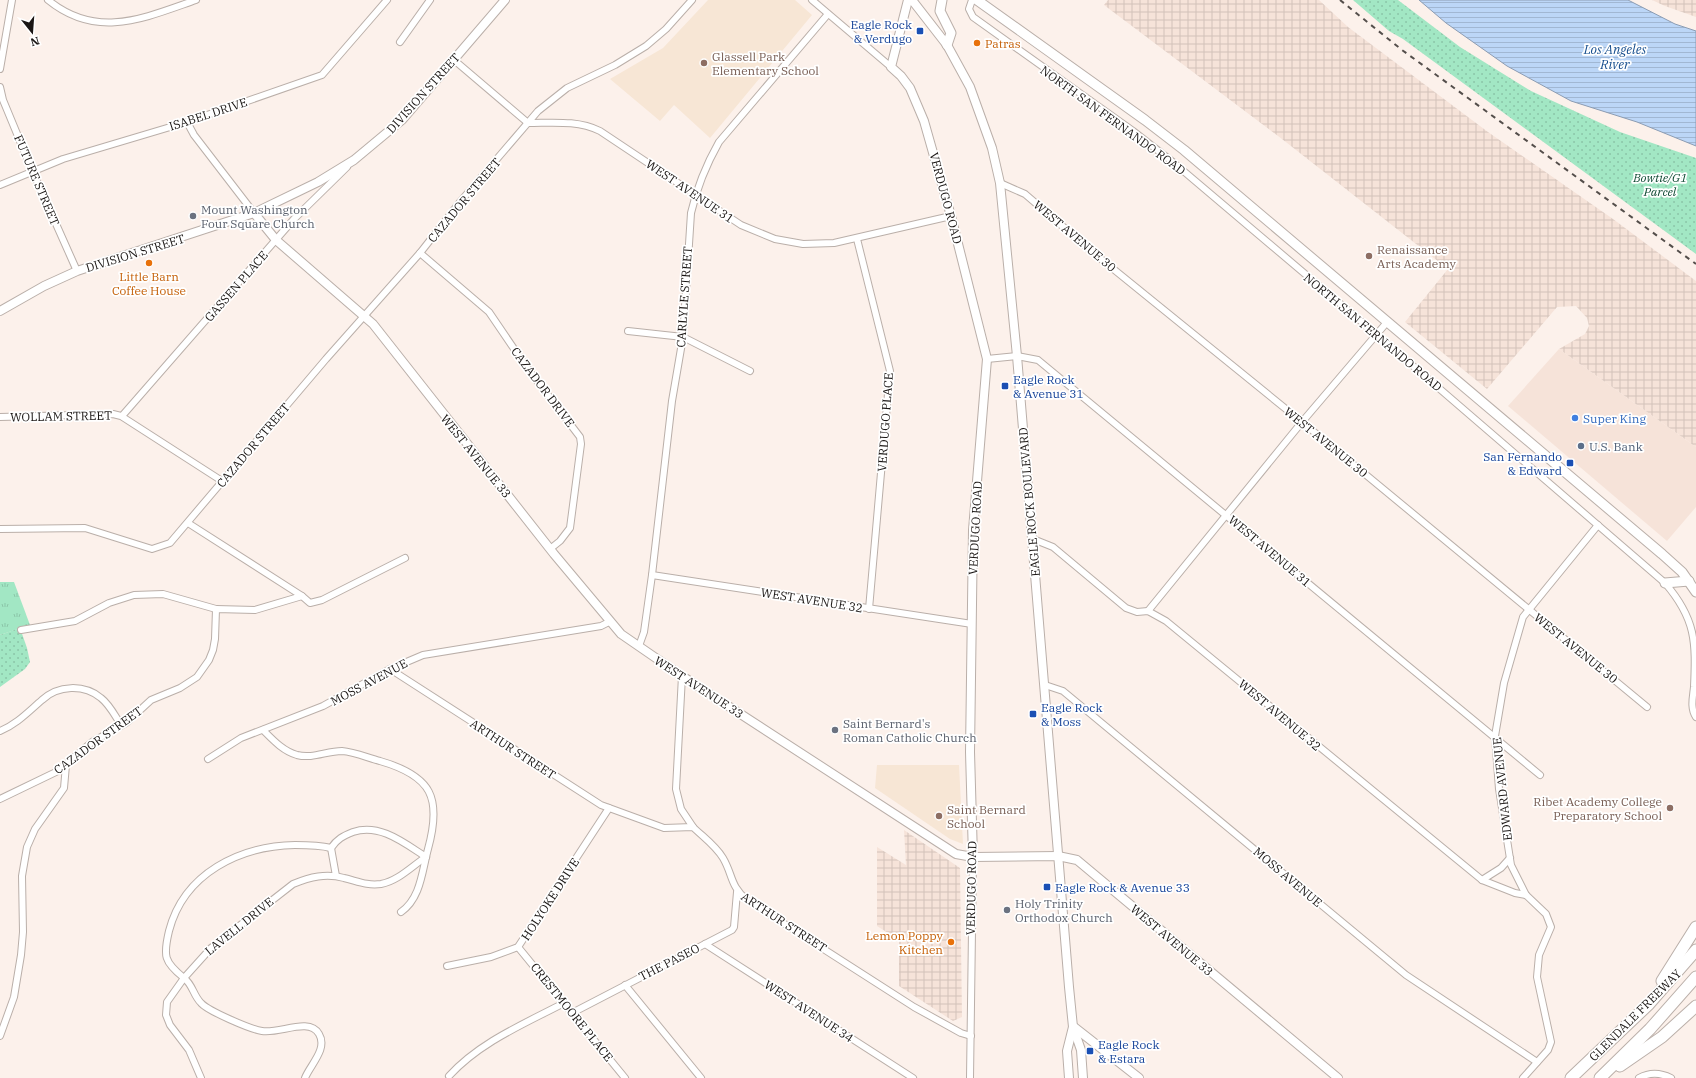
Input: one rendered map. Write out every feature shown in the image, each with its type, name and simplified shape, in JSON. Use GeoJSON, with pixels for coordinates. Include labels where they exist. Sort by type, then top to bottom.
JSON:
{"type":"FeatureCollection","features":[{"type":"Feature","properties":{"kind":"highway"},"geometry":{"type":"LineString","coordinates":[[1649,1004],[1696,928]]}},
{"type":"Feature","properties":{"kind":"highway","name":"GLENDALE FREEWAY"},"geometry":{"type":"LineString","coordinates":[[1571,1078],[1649,1004],[1694,953]]}},
{"type":"Feature","properties":{"kind":"highway","name":"GLENDALE FREEWAY"},"geometry":{"type":"LineString","coordinates":[[1601,1078],[1650,1029],[1696,977]]}},
{"type":"Feature","properties":{"kind":"highway"},"geometry":{"type":"LineString","coordinates":[[1601,1078],[1662,1037],[1696,1006]]}},
{"type":"Feature","properties":{"kind":"main road"},"geometry":{"type":"LineString","coordinates":[[942,0],[940,11],[951,33],[947,45]]}},
{"type":"Feature","properties":{"kind":"main road","name":"NORTH SAN FERNANDO ROAD"},"geometry":{"type":"LineString","coordinates":[[977,0],[1145,120],[1184,150],[1662,554],[1689,581],[1696,592]]}},
{"type":"Feature","properties":{"kind":"main road"},"geometry":{"type":"LineString","coordinates":[[1665,583],[1689,581]]}},
{"type":"Feature","properties":{"kind":"street"},"geometry":{"type":"LineString","coordinates":[[0,69],[12,0]]}},
{"type":"Feature","properties":{"kind":"street"},"geometry":{"type":"LineString","coordinates":[[48,0],[78,18],[102,23],[139,20],[196,0]]}},
{"type":"Feature","properties":{"kind":"street","name":"ISABEL DRIVE"},"geometry":{"type":"LineString","coordinates":[[0,185],[32,170],[63,159],[188,122],[322,75],[387,0]]}},
{"type":"Feature","properties":{"kind":"street"},"geometry":{"type":"LineString","coordinates":[[400,42],[430,0]]}},
{"type":"Feature","properties":{"kind":"street","name":"DIVISION STREET"},"geometry":{"type":"LineString","coordinates":[[0,311],[44,286],[77,271],[254,213],[318,182],[354,160],[402,120],[504,0]]}},
{"type":"Feature","properties":{"kind":"street"},"geometry":{"type":"LineString","coordinates":[[812,0],[891,67],[908,0]]}},
{"type":"Feature","properties":{"kind":"street","name":"EAGLE ROCK BOULEVARD"},"geometry":{"type":"LineString","coordinates":[[912,0],[947,45],[970,87],[992,148],[1000,183],[1033,539],[1073,1026],[1081,1050],[1083,1078]]}},
{"type":"Feature","properties":{"kind":"street","name":"NORTH SAN FERNANDO ROAD"},"geometry":{"type":"LineString","coordinates":[[972,0],[969,9],[973,17],[1132,131],[1174,164],[1376,334],[1665,583],[1680,602],[1693,632],[1696,655],[1695,715]]}},
{"type":"Feature","properties":{"kind":"street","name":"CAZADOR STREET"},"geometry":{"type":"LineString","coordinates":[[0,530],[85,528],[152,549],[170,542],[188,523],[222,481],[420,252],[460,202],[546,104],[567,88],[616,65],[646,46],[666,29],[688,1]]}},
{"type":"Feature","properties":{"kind":"street","name":"CARLYLE STREET"},"geometry":{"type":"LineString","coordinates":[[639,646],[644,632],[670,415],[683,337],[690,219],[695,193],[706,164],[719,142],[828,14]]}},
{"type":"Feature","properties":{"kind":"street"},"geometry":{"type":"LineString","coordinates":[[454,60],[528,123]]}},
{"type":"Feature","properties":{"kind":"street","name":"VERDUGO ROAD"},"geometry":{"type":"LineString","coordinates":[[891,67],[901,76],[916,100],[936,161],[987,359],[973,530],[970,752],[972,857],[970,1078]]}},
{"type":"Feature","properties":{"kind":"street","name":"FUTURE STREET"},"geometry":{"type":"LineString","coordinates":[[0,87],[3,100],[32,170],[77,271]]}},
{"type":"Feature","properties":{"kind":"street","name":"WEST AVENUE 33"},"geometry":{"type":"LineString","coordinates":[[188,122],[194,135],[276,240],[365,316],[550,549],[609,622],[621,634],[682,676],[956,854],[972,857],[1058,856],[1077,860],[1338,1078]]}},
{"type":"Feature","properties":{"kind":"street","name":"WEST AVENUE 31"},"geometry":{"type":"LineString","coordinates":[[528,123],[571,123],[594,128],[695,193],[741,225],[775,239],[817,244],[857,239],[951,216]]}},
{"type":"Feature","properties":{"kind":"street","name":"GASSEN PLACE"},"geometry":{"type":"LineString","coordinates":[[122,416],[299,214],[354,160]]}},
{"type":"Feature","properties":{"kind":"street","name":"WEST AVENUE 30"},"geometry":{"type":"LineString","coordinates":[[1000,183],[1025,194],[1647,707]]}},
{"type":"Feature","properties":{"kind":"street","name":"VERDUGO PLACE"},"geometry":{"type":"LineString","coordinates":[[857,239],[890,371],[868,609]]}},
{"type":"Feature","properties":{"kind":"street","name":"CAZADOR DRIVE"},"geometry":{"type":"LineString","coordinates":[[420,252],[489,312],[525,365],[580,437],[581,444],[570,528],[560,541],[550,549]]}},
{"type":"Feature","properties":{"kind":"street"},"geometry":{"type":"LineString","coordinates":[[1148,611],[1302,422],[1388,321]]}},
{"type":"Feature","properties":{"kind":"street"},"geometry":{"type":"LineString","coordinates":[[628,332],[683,337],[750,370]]}},
{"type":"Feature","properties":{"kind":"street","name":"WEST AVENUE 31"},"geometry":{"type":"LineString","coordinates":[[987,359],[1017,356],[1038,360],[1487,731],[1495,736],[1540,775]]}},
{"type":"Feature","properties":{"kind":"street","name":"WOLLAM STREET"},"geometry":{"type":"LineString","coordinates":[[0,417],[113,414],[122,416],[222,481]]}},
{"type":"Feature","properties":{"kind":"street"},"geometry":{"type":"LineString","coordinates":[[188,523],[310,602],[322,600],[405,558]]}},
{"type":"Feature","properties":{"kind":"street","name":"EDWARD AVENUE"},"geometry":{"type":"LineString","coordinates":[[1523,1078],[1548,1050],[1551,1042],[1537,977],[1539,956],[1550,927],[1546,914],[1526,896],[1511,865],[1499,789],[1495,736],[1504,683],[1523,617],[1598,525]]}},
{"type":"Feature","properties":{"kind":"street","name":"WEST AVENUE 32"},"geometry":{"type":"LineString","coordinates":[[1033,539],[1053,547],[1126,608],[1137,612],[1148,611],[1166,621],[1482,880],[1515,894],[1526,896]]}},
{"type":"Feature","properties":{"kind":"street","name":"WEST AVENUE 32"},"geometry":{"type":"LineString","coordinates":[[652,575],[972,624]]}},
{"type":"Feature","properties":{"kind":"street"},"geometry":{"type":"LineString","coordinates":[[21,630],[75,621],[109,603],[134,595],[163,594],[216,609],[255,610],[302,596]]}},
{"type":"Feature","properties":{"kind":"street","name":"CAZADOR STREET"},"geometry":{"type":"LineString","coordinates":[[0,799],[50,776],[66,765],[92,742],[121,725],[151,700],[190,682],[204,669],[209,660],[214,644],[216,609]]}},
{"type":"Feature","properties":{"kind":"street","name":"MOSS AVENUE"},"geometry":{"type":"LineString","coordinates":[[208,759],[241,738],[324,706],[390,669],[423,655],[601,626],[609,622]]}},
{"type":"Feature","properties":{"kind":"street","name":"ARTHUR STREET"},"geometry":{"type":"LineString","coordinates":[[390,669],[601,805],[664,828],[693,827],[711,843],[723,859],[737,892],[914,1007],[961,1033],[971,1036]]}},
{"type":"Feature","properties":{"kind":"street"},"geometry":{"type":"LineString","coordinates":[[682,676],[676,789],[681,809],[693,827]]}},
{"type":"Feature","properties":{"kind":"street","name":"MOSS AVENUE"},"geometry":{"type":"LineString","coordinates":[[1045,685],[1063,691],[1406,975],[1537,1062]]}},
{"type":"Feature","properties":{"kind":"street"},"geometry":{"type":"LineString","coordinates":[[0,731],[22,718],[48,695],[56,691],[74,688],[85,690],[101,698],[108,705],[121,725]]}},
{"type":"Feature","properties":{"kind":"street"},"geometry":{"type":"LineString","coordinates":[[263,730],[284,749],[299,755],[315,756],[342,751],[401,767],[414,775],[429,793],[435,812],[433,832],[416,897],[402,912]]}},
{"type":"Feature","properties":{"kind":"street"},"geometry":{"type":"LineString","coordinates":[[0,1036],[14,997],[21,955],[23,932],[22,876],[27,847],[35,829],[64,788],[66,765]]}},
{"type":"Feature","properties":{"kind":"street","name":"HOLYOKE DRIVE"},"geometry":{"type":"LineString","coordinates":[[447,966],[486,958],[518,947],[610,808]]}},
{"type":"Feature","properties":{"kind":"street"},"geometry":{"type":"LineString","coordinates":[[336,876],[331,848],[336,840],[347,834],[372,830],[391,836],[426,857]]}},
{"type":"Feature","properties":{"kind":"street"},"geometry":{"type":"LineString","coordinates":[[305,1078],[322,1047],[322,1041],[316,1030],[306,1025],[270,1032],[250,1028],[206,1008],[200,1002],[189,982],[169,964],[166,952],[173,919],[181,902],[198,880],[209,871],[237,856],[265,848],[319,845],[331,848]]}},
{"type":"Feature","properties":{"kind":"street","name":"LAVELL DRIVE"},"geometry":{"type":"LineString","coordinates":[[201,1078],[189,1050],[168,1021],[166,1015],[167,1002],[184,978],[211,948],[283,890],[293,884],[309,878],[336,876],[362,884],[380,884],[395,878],[426,857]]}},
{"type":"Feature","properties":{"kind":"street"},"geometry":{"type":"LineString","coordinates":[[1482,880],[1502,868],[1510,858]]}},
{"type":"Feature","properties":{"kind":"street","name":"THE PASEO"},"geometry":{"type":"LineString","coordinates":[[572,1013],[732,930],[734,927],[737,892]]}},
{"type":"Feature","properties":{"kind":"street","name":"WEST AVENUE 34"},"geometry":{"type":"LineString","coordinates":[[705,944],[913,1078]]}},
{"type":"Feature","properties":{"kind":"street","name":"CRESTMOORE PLACE"},"geometry":{"type":"LineString","coordinates":[[518,947],[625,1078]]}},
{"type":"Feature","properties":{"kind":"street"},"geometry":{"type":"LineString","coordinates":[[625,985],[701,1078]]}},
{"type":"Feature","properties":{"kind":"street"},"geometry":{"type":"LineString","coordinates":[[450,1076],[471,1054],[484,1045],[564,1003]]}},
{"type":"Feature","properties":{"kind":"street"},"geometry":{"type":"LineString","coordinates":[[1073,1026],[1139,1078]]}},
{"type":"Feature","properties":{"kind":"street","name":"EAGLE ROCK BOULEVARD"},"geometry":{"type":"LineString","coordinates":[[1069,1078],[1067,1051],[1073,1026]]}},
{"type":"Feature","properties":{"kind":"street"},"geometry":{"type":"LineString","coordinates":[[1639,1078],[1653,1073],[1671,1078]]}},
{"type":"Feature","properties":{"kind":"shaded area","name":"Glassell Park Elementary School"},"geometry":{"type":"Polygon","coordinates":[[[708,0],[795,0],[812,15],[710,138],[674,105],[660,121],[610,79],[663,48],[708,0]]]}},
{"type":"Feature","properties":{"kind":"shaded area"},"geometry":{"type":"Polygon","coordinates":[[[1108,0],[1319,0],[1348,27],[1488,132],[1613,219],[1696,281],[1696,447],[1559,349],[1585,334],[1589,326],[1587,318],[1576,306],[1557,307],[1487,389],[1405,322],[1448,269],[1282,139],[1104,5],[1108,0]]]}},
{"type":"Feature","properties":{"kind":"shaded area"},"geometry":{"type":"Polygon","coordinates":[[[1652,0],[1696,0],[1696,17],[1665,6],[1652,0]]]}},
{"type":"Feature","properties":{"kind":"shaded area"},"geometry":{"type":"Polygon","coordinates":[[[1559,349],[1696,447],[1696,507],[1667,541],[1508,406],[1559,349]]]}},
{"type":"Feature","properties":{"kind":"shaded area","name":"Saint Bernard School"},"geometry":{"type":"Polygon","coordinates":[[[877,765],[959,765],[963,844],[950,839],[875,788],[877,765]]]}},
{"type":"Feature","properties":{"kind":"shaded area"},"geometry":{"type":"Polygon","coordinates":[[[904,830],[960,868],[962,1017],[953,1021],[899,986],[899,940],[877,926],[877,847],[906,865],[904,830]]]}},
{"type":"Feature","properties":{"kind":"green space","name":"Bowtie/G1 Parcel"},"geometry":{"type":"Polygon","coordinates":[[[1353,0],[1398,0],[1460,47],[1531,91],[1620,132],[1696,158],[1696,254],[1403,39],[1389,31],[1353,0]]]}},
{"type":"Feature","properties":{"kind":"green space"},"geometry":{"type":"Polygon","coordinates":[[[0,582],[14,582],[30,625],[0,635],[0,582]]]}},
{"type":"Feature","properties":{"kind":"green space"},"geometry":{"type":"Polygon","coordinates":[[[20,628],[30,662],[25,669],[0,687],[0,635],[20,628]]]}},
{"type":"Feature","properties":{"kind":"water","name":"Los Angeles River"},"geometry":{"type":"Polygon","coordinates":[[[1419,0],[1628,0],[1675,24],[1696,31],[1696,146],[1637,122],[1571,101],[1507,66],[1446,23],[1419,0]]]}},
{"type":"Feature","properties":{"kind":"railway"},"geometry":{"type":"LineString","coordinates":[[1340,0],[1402,50],[1696,264]]}},
{"type":"Feature","properties":{"kind":"place","name":"Eagle Rock & Verdugo"},"geometry":{"type":"Point","coordinates":[920,31]}},
{"type":"Feature","properties":{"kind":"place","name":"Patras"},"geometry":{"type":"Point","coordinates":[977,43]}},
{"type":"Feature","properties":{"kind":"place","name":"Glassell Park Elementary School"},"geometry":{"type":"Point","coordinates":[704,63]}},
{"type":"Feature","properties":{"kind":"place","name":"Mount Washington Four Square Church"},"geometry":{"type":"Point","coordinates":[193,216]}},
{"type":"Feature","properties":{"kind":"place","name":"Renaissance Arts Academy"},"geometry":{"type":"Point","coordinates":[1369,256]}},
{"type":"Feature","properties":{"kind":"place","name":"Little Barn Coffee House"},"geometry":{"type":"Point","coordinates":[149,263]}},
{"type":"Feature","properties":{"kind":"place","name":"Eagle Rock & Avenue 31"},"geometry":{"type":"Point","coordinates":[1005,386]}},
{"type":"Feature","properties":{"kind":"place","name":"Super King"},"geometry":{"type":"Point","coordinates":[1575,418]}},
{"type":"Feature","properties":{"kind":"place","name":"U.S. Bank"},"geometry":{"type":"Point","coordinates":[1581,446]}},
{"type":"Feature","properties":{"kind":"place","name":"San Fernando & Edward"},"geometry":{"type":"Point","coordinates":[1570,463]}},
{"type":"Feature","properties":{"kind":"place","name":"Eagle Rock & Moss"},"geometry":{"type":"Point","coordinates":[1033,714]}},
{"type":"Feature","properties":{"kind":"place","name":"Saint Bernard's Roman Catholic Church"},"geometry":{"type":"Point","coordinates":[835,730]}},
{"type":"Feature","properties":{"kind":"place","name":"Ribet Academy College Preparatory School"},"geometry":{"type":"Point","coordinates":[1670,808]}},
{"type":"Feature","properties":{"kind":"place","name":"Saint Bernard School"},"geometry":{"type":"Point","coordinates":[939,816]}},
{"type":"Feature","properties":{"kind":"place","name":"Eagle Rock & Avenue 33"},"geometry":{"type":"Point","coordinates":[1047,887]}},
{"type":"Feature","properties":{"kind":"place","name":"Holy Trinity Orthodox Church"},"geometry":{"type":"Point","coordinates":[1007,910]}},
{"type":"Feature","properties":{"kind":"place","name":"Lemon Poppy Kitchen"},"geometry":{"type":"Point","coordinates":[951,942]}},
{"type":"Feature","properties":{"kind":"place","name":"Eagle Rock & Estara"},"geometry":{"type":"Point","coordinates":[1090,1051]}}]}
